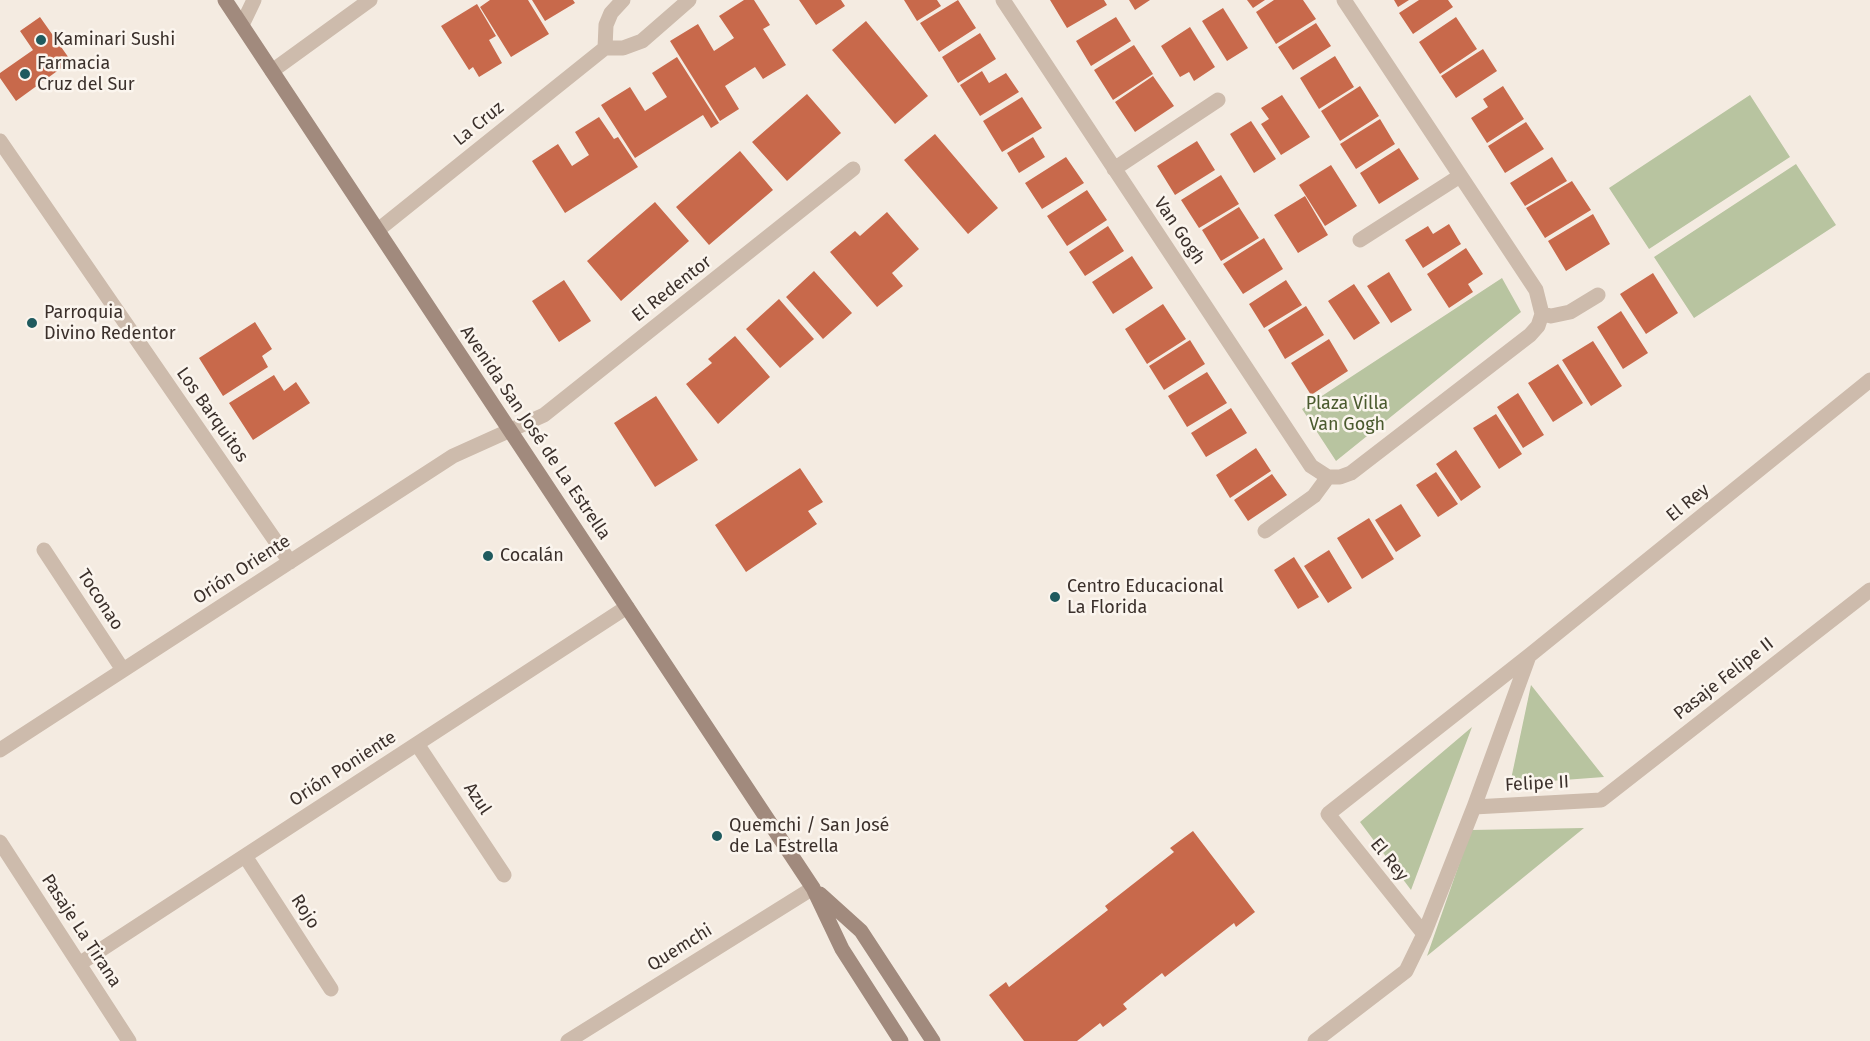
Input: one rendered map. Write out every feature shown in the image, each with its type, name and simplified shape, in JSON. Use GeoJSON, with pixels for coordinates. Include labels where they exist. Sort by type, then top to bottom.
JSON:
{"type":"FeatureCollection","features":[{"type":"Feature","properties":{"kind":"main road","name":"Avenida San José de La Estrella"},"geometry":{"type":"LineString","coordinates":[[225,0],[813,888],[842,949],[901,1041]]}},
{"type":"Feature","properties":{"kind":"main road","name":"Avenida San José de La Estrella"},"geometry":{"type":"LineString","coordinates":[[813,888],[861,931],[933,1041]]}},
{"type":"Feature","properties":{"kind":"street"},"geometry":{"type":"LineString","coordinates":[[242,25],[254,0]]}},
{"type":"Feature","properties":{"kind":"street"},"geometry":{"type":"LineString","coordinates":[[272,72],[370,0]]}},
{"type":"Feature","properties":{"kind":"street"},"geometry":{"type":"LineString","coordinates":[[605,48],[606,25],[611,13],[623,0]]}},
{"type":"Feature","properties":{"kind":"street","name":"La Cruz"},"geometry":{"type":"LineString","coordinates":[[378,230],[605,48],[623,48],[642,40],[689,0]]}},
{"type":"Feature","properties":{"kind":"street","name":"Van Gogh"},"geometry":{"type":"LineString","coordinates":[[1003,0],[1311,466],[1328,477]]}},
{"type":"Feature","properties":{"kind":"street"},"geometry":{"type":"LineString","coordinates":[[1265,531],[1314,496],[1328,477],[1340,477],[1351,473],[1530,335],[1538,326],[1542,314],[1536,290],[1344,0]]}},
{"type":"Feature","properties":{"kind":"street"},"geometry":{"type":"LineString","coordinates":[[1114,169],[1218,100]]}},
{"type":"Feature","properties":{"kind":"street","name":"Los Barquitos"},"geometry":{"type":"LineString","coordinates":[[0,141],[290,562]]}},
{"type":"Feature","properties":{"kind":"street","name":"El Redentor"},"geometry":{"type":"LineString","coordinates":[[510,431],[544,415],[853,169]]}},
{"type":"Feature","properties":{"kind":"street"},"geometry":{"type":"LineString","coordinates":[[1360,240],[1460,176]]}},
{"type":"Feature","properties":{"kind":"street"},"geometry":{"type":"LineString","coordinates":[[1542,314],[1551,316],[1570,312],[1598,295]]}},
{"type":"Feature","properties":{"kind":"street","name":"El Rey"},"geometry":{"type":"LineString","coordinates":[[1424,934],[1328,814],[1530,656],[1870,380]]}},
{"type":"Feature","properties":{"kind":"street","name":"Orión Oriente"},"geometry":{"type":"LineString","coordinates":[[0,750],[453,456],[510,431]]}},
{"type":"Feature","properties":{"kind":"street","name":"Toconao"},"geometry":{"type":"LineString","coordinates":[[44,550],[123,670]]}},
{"type":"Feature","properties":{"kind":"street","name":"Pasaje Felipe II"},"geometry":{"type":"LineString","coordinates":[[1601,800],[1870,590]]}},
{"type":"Feature","properties":{"kind":"street","name":"Orión Poniente"},"geometry":{"type":"LineString","coordinates":[[79,964],[627,607]]}},
{"type":"Feature","properties":{"kind":"street"},"geometry":{"type":"LineString","coordinates":[[1315,1041],[1406,971],[1424,934],[1474,807],[1530,656]]}},
{"type":"Feature","properties":{"kind":"street","name":"Azul"},"geometry":{"type":"LineString","coordinates":[[417,744],[504,875]]}},
{"type":"Feature","properties":{"kind":"street","name":"Felipe II"},"geometry":{"type":"LineString","coordinates":[[1474,807],[1601,800]]}},
{"type":"Feature","properties":{"kind":"street","name":"Pasaje La Tirana"},"geometry":{"type":"LineString","coordinates":[[0,842],[129,1041]]}},
{"type":"Feature","properties":{"kind":"street","name":"Rojo"},"geometry":{"type":"LineString","coordinates":[[245,856],[331,989]]}},
{"type":"Feature","properties":{"kind":"street","name":"Quemchi"},"geometry":{"type":"LineString","coordinates":[[568,1041],[813,888]]}},
{"type":"Feature","properties":{"kind":"green space"},"geometry":{"type":"Polygon","coordinates":[[[1750,95],[1790,157],[1649,249],[1609,188],[1750,95]]]}},
{"type":"Feature","properties":{"kind":"green space"},"geometry":{"type":"Polygon","coordinates":[[[1796,164],[1836,225],[1694,318],[1654,257],[1796,164]]]}},
{"type":"Feature","properties":{"kind":"green space","name":"Plaza Villa Van Gogh"},"geometry":{"type":"Polygon","coordinates":[[[1502,278],[1521,312],[1336,461],[1302,409],[1502,278]]]}},
{"type":"Feature","properties":{"kind":"green space"},"geometry":{"type":"Polygon","coordinates":[[[1531,685],[1604,777],[1510,784],[1531,685]]]}},
{"type":"Feature","properties":{"kind":"green space"},"geometry":{"type":"Polygon","coordinates":[[[1472,727],[1411,890],[1360,822],[1472,727]]]}},
{"type":"Feature","properties":{"kind":"green space"},"geometry":{"type":"Polygon","coordinates":[[[1584,828],[1427,956],[1471,830],[1584,828]]]}},
{"type":"Feature","properties":{"kind":"building"},"geometry":{"type":"Polygon","coordinates":[[[490,0],[528,0],[549,34],[511,57],[480,7],[490,0]]]}},
{"type":"Feature","properties":{"kind":"building"},"geometry":{"type":"Polygon","coordinates":[[[532,0],[573,0],[575,3],[545,21],[532,0]]]}},
{"type":"Feature","properties":{"kind":"building"},"geometry":{"type":"Polygon","coordinates":[[[744,0],[754,0],[770,25],[763,29],[786,65],[763,79],[755,67],[725,86],[739,109],[720,121],[670,41],[698,24],[714,51],[734,38],[719,16],[744,0]]]}},
{"type":"Feature","properties":{"kind":"building"},"geometry":{"type":"Polygon","coordinates":[[[799,0],[841,0],[845,6],[816,25],[799,0]]]}},
{"type":"Feature","properties":{"kind":"building"},"geometry":{"type":"Polygon","coordinates":[[[904,0],[937,0],[941,6],[917,21],[904,0]]]}},
{"type":"Feature","properties":{"kind":"building"},"geometry":{"type":"Polygon","coordinates":[[[958,0],[976,28],[939,52],[920,23],[958,0]]]}},
{"type":"Feature","properties":{"kind":"building"},"geometry":{"type":"Polygon","coordinates":[[[1050,0],[1104,0],[1107,5],[1067,28],[1050,0]]]}},
{"type":"Feature","properties":{"kind":"building"},"geometry":{"type":"Polygon","coordinates":[[[1129,0],[1150,0],[1135,10],[1129,0]]]}},
{"type":"Feature","properties":{"kind":"building"},"geometry":{"type":"Polygon","coordinates":[[[1247,0],[1265,0],[1253,8],[1247,0]]]}},
{"type":"Feature","properties":{"kind":"building"},"geometry":{"type":"Polygon","coordinates":[[[1274,0],[1303,0],[1316,19],[1276,44],[1256,12],[1274,0]]]}},
{"type":"Feature","properties":{"kind":"building"},"geometry":{"type":"Polygon","coordinates":[[[1394,0],[1409,0],[1398,7],[1394,0]]]}},
{"type":"Feature","properties":{"kind":"building"},"geometry":{"type":"Polygon","coordinates":[[[1419,0],[1448,0],[1453,7],[1413,34],[1399,13],[1419,0]]]}},
{"type":"Feature","properties":{"kind":"building"},"geometry":{"type":"Polygon","coordinates":[[[477,4],[496,36],[489,40],[502,63],[479,77],[473,67],[469,70],[441,26],[477,4]]]}},
{"type":"Feature","properties":{"kind":"building"},"geometry":{"type":"Polygon","coordinates":[[[1223,8],[1248,48],[1227,61],[1202,21],[1223,8]]]}},
{"type":"Feature","properties":{"kind":"building"},"geometry":{"type":"Polygon","coordinates":[[[40,17],[71,61],[16,101],[0,78],[0,73],[33,50],[20,31],[40,17]]]}},
{"type":"Feature","properties":{"kind":"building"},"geometry":{"type":"Polygon","coordinates":[[[1116,17],[1131,41],[1091,66],[1076,41],[1116,17]]]}},
{"type":"Feature","properties":{"kind":"building"},"geometry":{"type":"Polygon","coordinates":[[[1456,17],[1477,49],[1440,74],[1419,42],[1456,17]]]}},
{"type":"Feature","properties":{"kind":"building"},"geometry":{"type":"Polygon","coordinates":[[[866,21],[928,96],[895,124],[832,50],[866,21]]]}},
{"type":"Feature","properties":{"kind":"building"},"geometry":{"type":"Polygon","coordinates":[[[1316,23],[1331,46],[1293,70],[1278,47],[1316,23]]]}},
{"type":"Feature","properties":{"kind":"building"},"geometry":{"type":"Polygon","coordinates":[[[1190,27],[1215,67],[1194,81],[1189,72],[1180,77],[1161,46],[1190,27]]]}},
{"type":"Feature","properties":{"kind":"building"},"geometry":{"type":"Polygon","coordinates":[[[980,33],[996,59],[958,83],[942,57],[980,33]]]}},
{"type":"Feature","properties":{"kind":"building"},"geometry":{"type":"Polygon","coordinates":[[[1134,45],[1153,74],[1113,100],[1094,70],[1134,45]]]}},
{"type":"Feature","properties":{"kind":"building"},"geometry":{"type":"Polygon","coordinates":[[[1483,49],[1497,71],[1456,98],[1441,76],[1483,49]]]}},
{"type":"Feature","properties":{"kind":"building"},"geometry":{"type":"Polygon","coordinates":[[[1335,56],[1354,87],[1319,109],[1300,78],[1335,56]]]}},
{"type":"Feature","properties":{"kind":"building"},"geometry":{"type":"Polygon","coordinates":[[[677,57],[719,123],[711,128],[703,115],[635,158],[601,105],[630,87],[645,111],[667,97],[652,73],[677,57]]]}},
{"type":"Feature","properties":{"kind":"building"},"geometry":{"type":"Polygon","coordinates":[[[982,71],[989,83],[1006,73],[1019,92],[980,116],[960,85],[982,71]]]}},
{"type":"Feature","properties":{"kind":"building"},"geometry":{"type":"Polygon","coordinates":[[[1153,76],[1174,106],[1135,132],[1115,102],[1153,76]]]}},
{"type":"Feature","properties":{"kind":"building"},"geometry":{"type":"Polygon","coordinates":[[[1360,86],[1379,116],[1340,141],[1321,111],[1360,86]]]}},
{"type":"Feature","properties":{"kind":"building"},"geometry":{"type":"Polygon","coordinates":[[[1503,86],[1524,119],[1487,143],[1471,118],[1488,107],[1483,99],[1503,86]]]}},
{"type":"Feature","properties":{"kind":"building"},"geometry":{"type":"Polygon","coordinates":[[[807,94],[841,133],[787,181],[752,142],[807,94]]]}},
{"type":"Feature","properties":{"kind":"building"},"geometry":{"type":"Polygon","coordinates":[[[1282,95],[1310,137],[1281,155],[1261,124],[1269,119],[1261,108],[1282,95]]]}},
{"type":"Feature","properties":{"kind":"building"},"geometry":{"type":"Polygon","coordinates":[[[1022,97],[1042,128],[1002,152],[983,121],[1022,97]]]}},
{"type":"Feature","properties":{"kind":"building"},"geometry":{"type":"Polygon","coordinates":[[[599,117],[614,139],[618,137],[638,167],[565,213],[532,161],[558,144],[572,166],[589,155],[575,132],[599,117]]]}},
{"type":"Feature","properties":{"kind":"building"},"geometry":{"type":"Polygon","coordinates":[[[1380,119],[1395,144],[1356,169],[1340,144],[1380,119]]]}},
{"type":"Feature","properties":{"kind":"building"},"geometry":{"type":"Polygon","coordinates":[[[1251,121],[1276,159],[1254,173],[1230,134],[1251,121]]]}},
{"type":"Feature","properties":{"kind":"building"},"geometry":{"type":"Polygon","coordinates":[[[1526,122],[1544,149],[1505,173],[1488,146],[1526,122]]]}},
{"type":"Feature","properties":{"kind":"building"},"geometry":{"type":"Polygon","coordinates":[[[935,134],[998,208],[968,234],[904,160],[935,134]]]}},
{"type":"Feature","properties":{"kind":"building"},"geometry":{"type":"Polygon","coordinates":[[[1033,137],[1045,157],[1019,173],[1007,153],[1033,137]]]}},
{"type":"Feature","properties":{"kind":"building"},"geometry":{"type":"Polygon","coordinates":[[[1197,141],[1215,170],[1175,195],[1157,166],[1197,141]]]}},
{"type":"Feature","properties":{"kind":"building"},"geometry":{"type":"Polygon","coordinates":[[[1399,148],[1419,179],[1379,204],[1360,173],[1399,148]]]}},
{"type":"Feature","properties":{"kind":"building"},"geometry":{"type":"Polygon","coordinates":[[[740,151],[773,190],[709,245],[676,207],[740,151]]]}},
{"type":"Feature","properties":{"kind":"building"},"geometry":{"type":"Polygon","coordinates":[[[1066,157],[1084,183],[1042,209],[1025,183],[1066,157]]]}},
{"type":"Feature","properties":{"kind":"building"},"geometry":{"type":"Polygon","coordinates":[[[1552,157],[1567,181],[1525,206],[1510,183],[1552,157]]]}},
{"type":"Feature","properties":{"kind":"building"},"geometry":{"type":"Polygon","coordinates":[[[1331,165],[1357,206],[1325,226],[1299,185],[1331,165]]]}},
{"type":"Feature","properties":{"kind":"building"},"geometry":{"type":"Polygon","coordinates":[[[1221,175],[1239,204],[1199,228],[1181,200],[1221,175]]]}},
{"type":"Feature","properties":{"kind":"building"},"geometry":{"type":"Polygon","coordinates":[[[1572,181],[1591,210],[1545,238],[1526,208],[1572,181]]]}},
{"type":"Feature","properties":{"kind":"building"},"geometry":{"type":"Polygon","coordinates":[[[1087,190],[1107,220],[1067,246],[1047,216],[1087,190]]]}},
{"type":"Feature","properties":{"kind":"building"},"geometry":{"type":"Polygon","coordinates":[[[1305,196],[1328,235],[1298,253],[1274,215],[1305,196]]]}},
{"type":"Feature","properties":{"kind":"building"},"geometry":{"type":"Polygon","coordinates":[[[655,202],[689,241],[621,301],[587,261],[655,202]]]}},
{"type":"Feature","properties":{"kind":"building"},"geometry":{"type":"Polygon","coordinates":[[[1239,207],[1259,238],[1221,261],[1202,230],[1239,207]]]}},
{"type":"Feature","properties":{"kind":"building"},"geometry":{"type":"Polygon","coordinates":[[[887,212],[919,249],[892,273],[903,286],[877,307],[830,252],[855,231],[860,236],[887,212]]]}},
{"type":"Feature","properties":{"kind":"building"},"geometry":{"type":"Polygon","coordinates":[[[1593,214],[1610,244],[1566,271],[1548,241],[1593,214]]]}},
{"type":"Feature","properties":{"kind":"building"},"geometry":{"type":"Polygon","coordinates":[[[1449,224],[1461,244],[1423,268],[1405,240],[1428,226],[1433,234],[1449,224]]]}},
{"type":"Feature","properties":{"kind":"building"},"geometry":{"type":"Polygon","coordinates":[[[1108,226],[1124,251],[1085,276],[1069,252],[1108,226]]]}},
{"type":"Feature","properties":{"kind":"building"},"geometry":{"type":"Polygon","coordinates":[[[1264,238],[1283,269],[1243,294],[1223,264],[1264,238]]]}},
{"type":"Feature","properties":{"kind":"building"},"geometry":{"type":"Polygon","coordinates":[[[1466,248],[1483,274],[1468,284],[1473,292],[1449,308],[1427,274],[1466,248]]]}},
{"type":"Feature","properties":{"kind":"building"},"geometry":{"type":"Polygon","coordinates":[[[1132,256],[1153,288],[1113,314],[1092,282],[1132,256]]]}},
{"type":"Feature","properties":{"kind":"building"},"geometry":{"type":"Polygon","coordinates":[[[814,271],[852,313],[823,339],[786,297],[814,271]]]}},
{"type":"Feature","properties":{"kind":"building"},"geometry":{"type":"Polygon","coordinates":[[[1389,272],[1412,310],[1391,323],[1367,286],[1389,272]]]}},
{"type":"Feature","properties":{"kind":"building"},"geometry":{"type":"Polygon","coordinates":[[[1653,273],[1678,313],[1646,334],[1620,294],[1653,273]]]}},
{"type":"Feature","properties":{"kind":"building"},"geometry":{"type":"Polygon","coordinates":[[[564,280],[591,321],[559,342],[532,301],[564,280]]]}},
{"type":"Feature","properties":{"kind":"building"},"geometry":{"type":"Polygon","coordinates":[[[1286,280],[1302,305],[1264,328],[1249,304],[1286,280]]]}},
{"type":"Feature","properties":{"kind":"building"},"geometry":{"type":"Polygon","coordinates":[[[1354,284],[1380,323],[1354,340],[1328,301],[1354,284]]]}},
{"type":"Feature","properties":{"kind":"building"},"geometry":{"type":"Polygon","coordinates":[[[779,299],[814,339],[780,368],[746,329],[779,299]]]}},
{"type":"Feature","properties":{"kind":"building"},"geometry":{"type":"Polygon","coordinates":[[[1163,304],[1186,339],[1147,364],[1125,329],[1163,304]]]}},
{"type":"Feature","properties":{"kind":"building"},"geometry":{"type":"Polygon","coordinates":[[[1306,306],[1324,335],[1285,359],[1268,330],[1306,306]]]}},
{"type":"Feature","properties":{"kind":"building"},"geometry":{"type":"Polygon","coordinates":[[[1621,311],[1648,353],[1623,369],[1597,327],[1621,311]]]}},
{"type":"Feature","properties":{"kind":"building"},"geometry":{"type":"Polygon","coordinates":[[[255,322],[272,349],[262,356],[268,367],[223,396],[199,358],[255,322]]]}},
{"type":"Feature","properties":{"kind":"building"},"geometry":{"type":"Polygon","coordinates":[[[735,336],[770,377],[718,424],[686,384],[712,363],[708,359],[735,336]]]}},
{"type":"Feature","properties":{"kind":"building"},"geometry":{"type":"Polygon","coordinates":[[[1329,339],[1348,371],[1311,395],[1291,363],[1329,339]]]}},
{"type":"Feature","properties":{"kind":"building"},"geometry":{"type":"Polygon","coordinates":[[[1190,340],[1205,364],[1164,390],[1149,366],[1190,340]]]}},
{"type":"Feature","properties":{"kind":"building"},"geometry":{"type":"Polygon","coordinates":[[[1593,341],[1622,386],[1591,406],[1562,360],[1593,341]]]}},
{"type":"Feature","properties":{"kind":"building"},"geometry":{"type":"Polygon","coordinates":[[[1558,364],[1583,403],[1553,422],[1528,383],[1558,364]]]}},
{"type":"Feature","properties":{"kind":"building"},"geometry":{"type":"Polygon","coordinates":[[[1207,372],[1227,403],[1187,427],[1168,396],[1207,372]]]}},
{"type":"Feature","properties":{"kind":"building"},"geometry":{"type":"Polygon","coordinates":[[[274,375],[284,391],[296,382],[310,403],[253,440],[229,403],[274,375]]]}},
{"type":"Feature","properties":{"kind":"building"},"geometry":{"type":"Polygon","coordinates":[[[1518,393],[1544,435],[1523,448],[1497,407],[1518,393]]]}},
{"type":"Feature","properties":{"kind":"building"},"geometry":{"type":"Polygon","coordinates":[[[656,396],[698,460],[655,487],[614,423],[656,396]]]}},
{"type":"Feature","properties":{"kind":"building"},"geometry":{"type":"Polygon","coordinates":[[[1231,408],[1247,433],[1206,457],[1191,433],[1231,408]]]}},
{"type":"Feature","properties":{"kind":"building"},"geometry":{"type":"Polygon","coordinates":[[[1496,414],[1522,454],[1499,469],[1473,428],[1496,414]]]}},
{"type":"Feature","properties":{"kind":"building"},"geometry":{"type":"Polygon","coordinates":[[[1256,448],[1271,471],[1230,498],[1216,475],[1256,448]]]}},
{"type":"Feature","properties":{"kind":"building"},"geometry":{"type":"Polygon","coordinates":[[[1456,450],[1481,487],[1461,501],[1436,464],[1456,450]]]}},
{"type":"Feature","properties":{"kind":"building"},"geometry":{"type":"Polygon","coordinates":[[[800,468],[823,502],[808,511],[817,524],[746,572],[715,525],[800,468]]]}},
{"type":"Feature","properties":{"kind":"building"},"geometry":{"type":"Polygon","coordinates":[[[1436,472],[1458,504],[1438,517],[1416,485],[1436,472]]]}},
{"type":"Feature","properties":{"kind":"building"},"geometry":{"type":"Polygon","coordinates":[[[1272,474],[1287,495],[1248,521],[1234,500],[1272,474]]]}},
{"type":"Feature","properties":{"kind":"building"},"geometry":{"type":"Polygon","coordinates":[[[1401,504],[1421,536],[1396,552],[1375,520],[1401,504]]]}},
{"type":"Feature","properties":{"kind":"building"},"geometry":{"type":"Polygon","coordinates":[[[1369,518],[1394,559],[1362,579],[1337,538],[1369,518]]]}},
{"type":"Feature","properties":{"kind":"building"},"geometry":{"type":"Polygon","coordinates":[[[1329,550],[1352,588],[1328,603],[1304,566],[1329,550]]]}},
{"type":"Feature","properties":{"kind":"building"},"geometry":{"type":"Polygon","coordinates":[[[1294,557],[1319,597],[1298,609],[1274,570],[1294,557]]]}},
{"type":"Feature","properties":{"kind":"building"},"geometry":{"type":"Polygon","coordinates":[[[1193,831],[1255,912],[1236,927],[1234,923],[1165,977],[1162,973],[1123,1004],[1127,1009],[1103,1027],[1100,1023],[1077,1041],[1024,1041],[989,995],[1006,982],[1009,987],[1108,910],[1105,906],[1174,852],[1170,848],[1193,831]]]}},
{"type":"Feature","properties":{"kind":"place","name":"Kaminari Sushi"},"geometry":{"type":"Point","coordinates":[41,40]}},
{"type":"Feature","properties":{"kind":"place","name":"Farmacia Cruz del Sur"},"geometry":{"type":"Point","coordinates":[25,74]}},
{"type":"Feature","properties":{"kind":"place","name":"Parroquia Divino Redentor"},"geometry":{"type":"Point","coordinates":[32,323]}},
{"type":"Feature","properties":{"kind":"place","name":"Cocalán"},"geometry":{"type":"Point","coordinates":[488,556]}},
{"type":"Feature","properties":{"kind":"place","name":"Centro Educacional La Florida"},"geometry":{"type":"Point","coordinates":[1055,597]}},
{"type":"Feature","properties":{"kind":"place","name":"Quemchi / San José de La Estrella"},"geometry":{"type":"Point","coordinates":[717,836]}}]}
